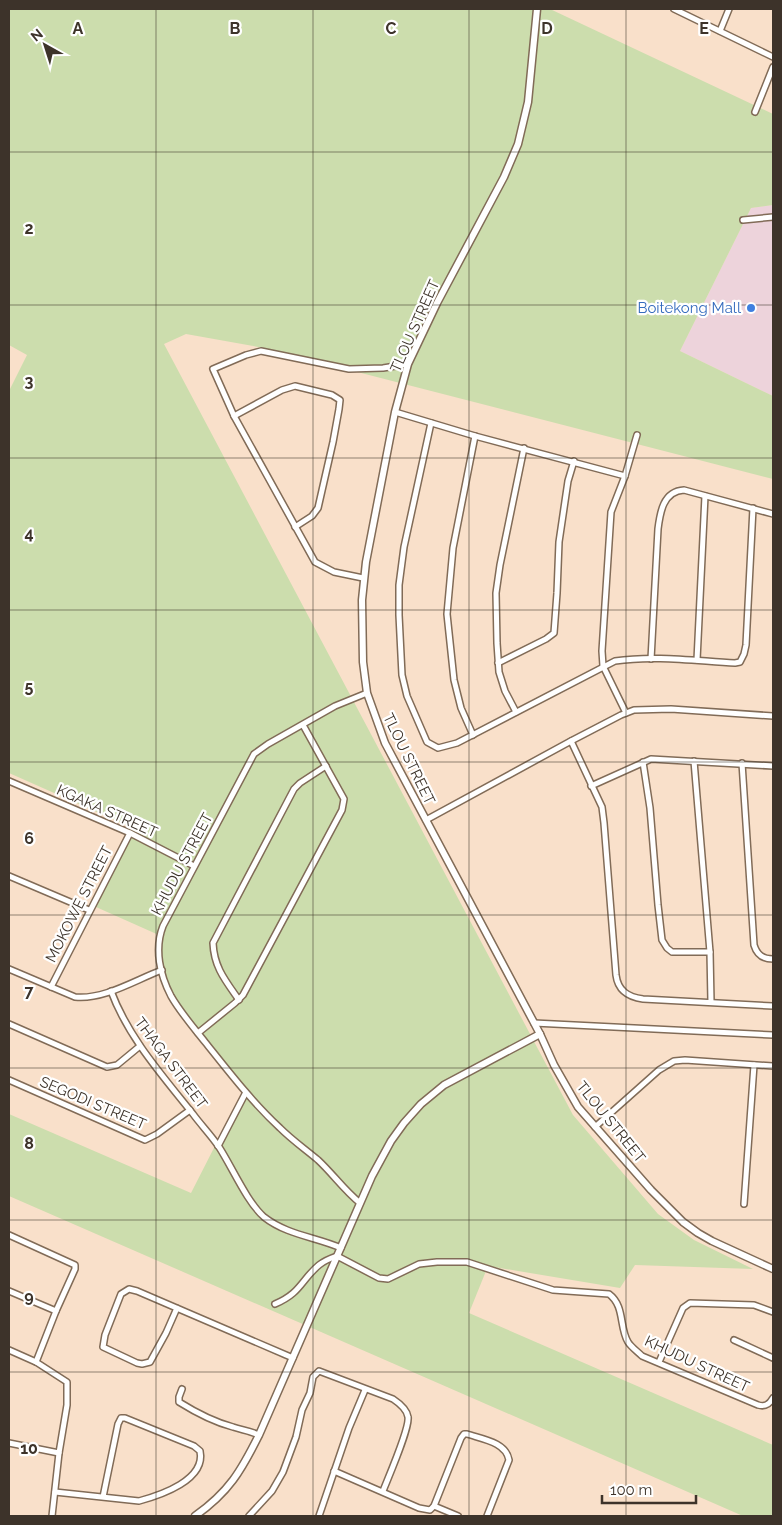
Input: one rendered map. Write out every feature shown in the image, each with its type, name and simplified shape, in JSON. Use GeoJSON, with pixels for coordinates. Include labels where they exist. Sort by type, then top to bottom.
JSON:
{"type":"FeatureCollection","features":[{"type":"Feature","properties":{"kind":"street","name":"TLOU STREET"},"geometry":{"type":"LineString","coordinates":[[537,9],[528,102],[518,144],[504,177],[437,303],[408,364],[395,412],[363,578],[361,628],[367,693],[384,743],[534,1022],[554,1066],[570,1095],[595,1127],[651,1190],[683,1222],[712,1241],[773,1269]]}},
{"type":"Feature","properties":{"kind":"street"},"geometry":{"type":"LineString","coordinates":[[674,9],[773,57]]}},
{"type":"Feature","properties":{"kind":"street"},"geometry":{"type":"LineString","coordinates":[[720,31],[729,9]]}},
{"type":"Feature","properties":{"kind":"street"},"geometry":{"type":"LineString","coordinates":[[755,112],[773,67]]}},
{"type":"Feature","properties":{"kind":"street"},"geometry":{"type":"LineString","coordinates":[[743,220],[773,217]]}},
{"type":"Feature","properties":{"kind":"street"},"geometry":{"type":"LineString","coordinates":[[363,578],[334,572],[314,562],[234,416],[213,369],[255,352],[268,351],[349,369],[383,368],[408,364]]}},
{"type":"Feature","properties":{"kind":"street"},"geometry":{"type":"LineString","coordinates":[[234,416],[274,394],[295,386],[332,395],[340,400],[318,508],[312,516],[295,527]]}},
{"type":"Feature","properties":{"kind":"street"},"geometry":{"type":"LineString","coordinates":[[395,412],[475,436],[625,476]]}},
{"type":"Feature","properties":{"kind":"street"},"geometry":{"type":"LineString","coordinates":[[431,423],[404,547],[399,585],[399,615],[403,679],[407,696],[421,730],[430,744],[438,748],[448,746],[473,735],[615,661],[629,658],[738,663],[744,654],[753,508]]}},
{"type":"Feature","properties":{"kind":"street"},"geometry":{"type":"LineString","coordinates":[[626,713],[603,666],[602,650],[611,512],[625,476],[637,435]]}},
{"type":"Feature","properties":{"kind":"street"},"geometry":{"type":"LineString","coordinates":[[473,735],[461,708],[454,680],[447,614],[453,548],[475,436]]}},
{"type":"Feature","properties":{"kind":"street"},"geometry":{"type":"LineString","coordinates":[[516,712],[502,682],[498,663],[497,581],[524,448]]}},
{"type":"Feature","properties":{"kind":"street"},"geometry":{"type":"LineString","coordinates":[[498,663],[546,639],[554,633],[560,542],[568,482],[574,461]]}},
{"type":"Feature","properties":{"kind":"street"},"geometry":{"type":"LineString","coordinates":[[651,659],[658,529],[660,513],[670,494],[677,490],[684,490],[773,514]]}},
{"type":"Feature","properties":{"kind":"street"},"geometry":{"type":"LineString","coordinates":[[697,660],[705,496]]}},
{"type":"Feature","properties":{"kind":"street","name":"KHUDU STREET"},"geometry":{"type":"LineString","coordinates":[[360,1203],[345,1191],[321,1163],[281,1130],[245,1094],[172,996],[158,953],[159,936],[163,926],[254,754],[335,706],[367,693]]}},
{"type":"Feature","properties":{"kind":"street"},"geometry":{"type":"LineString","coordinates":[[426,820],[570,741],[626,713],[642,709],[671,709],[773,716]]}},
{"type":"Feature","properties":{"kind":"street"},"geometry":{"type":"LineString","coordinates":[[198,1033],[239,1000],[260,967],[342,810],[344,799],[303,725]]}},
{"type":"Feature","properties":{"kind":"street"},"geometry":{"type":"LineString","coordinates":[[570,741],[602,807],[617,983],[627,995],[634,998],[773,1006]]}},
{"type":"Feature","properties":{"kind":"street"},"geometry":{"type":"LineString","coordinates":[[591,786],[647,760],[659,759],[773,766]]}},
{"type":"Feature","properties":{"kind":"street"},"geometry":{"type":"LineString","coordinates":[[642,762],[650,808],[662,940],[672,952],[710,952]]}},
{"type":"Feature","properties":{"kind":"street"},"geometry":{"type":"LineString","coordinates":[[694,762],[710,952],[711,1002]]}},
{"type":"Feature","properties":{"kind":"street"},"geometry":{"type":"LineString","coordinates":[[742,763],[754,945],[756,952],[760,955],[766,959],[773,958]]}},
{"type":"Feature","properties":{"kind":"street"},"geometry":{"type":"LineString","coordinates":[[239,1000],[220,974],[213,943],[294,789],[326,766]]}},
{"type":"Feature","properties":{"kind":"street","name":"KGAKA STREET"},"geometry":{"type":"LineString","coordinates":[[9,781],[130,832],[194,866]]}},
{"type":"Feature","properties":{"kind":"street","name":"MOKOWE STREET"},"geometry":{"type":"LineString","coordinates":[[51,987],[130,832]]}},
{"type":"Feature","properties":{"kind":"street"},"geometry":{"type":"LineString","coordinates":[[9,876],[89,910]]}},
{"type":"Feature","properties":{"kind":"street"},"geometry":{"type":"LineString","coordinates":[[9,969],[75,997],[82,998],[111,991],[162,970]]}},
{"type":"Feature","properties":{"kind":"street","name":"THAGA STREET"},"geometry":{"type":"LineString","coordinates":[[111,991],[121,1017],[140,1046],[218,1146],[231,1165],[244,1191],[264,1217],[293,1232],[322,1239],[341,1248]]}},
{"type":"Feature","properties":{"kind":"street"},"geometry":{"type":"LineString","coordinates":[[534,1022],[773,1034]]}},
{"type":"Feature","properties":{"kind":"street"},"geometry":{"type":"LineString","coordinates":[[9,1024],[107,1067],[117,1065],[140,1046]]}},
{"type":"Feature","properties":{"kind":"street"},"geometry":{"type":"LineString","coordinates":[[195,1516],[209,1506],[231,1484],[246,1462],[260,1435],[360,1203],[391,1141],[421,1104],[444,1086],[540,1034]]}},
{"type":"Feature","properties":{"kind":"street"},"geometry":{"type":"LineString","coordinates":[[595,1127],[659,1070],[674,1061],[686,1060],[773,1066]]}},
{"type":"Feature","properties":{"kind":"street"},"geometry":{"type":"LineString","coordinates":[[744,1204],[754,1065]]}},
{"type":"Feature","properties":{"kind":"street","name":"SEGODI STREET"},"geometry":{"type":"LineString","coordinates":[[9,1080],[145,1140],[157,1134],[190,1110]]}},
{"type":"Feature","properties":{"kind":"street"},"geometry":{"type":"LineString","coordinates":[[218,1146],[245,1094]]}},
{"type":"Feature","properties":{"kind":"street"},"geometry":{"type":"LineString","coordinates":[[9,1235],[75,1265],[36,1362]]}},
{"type":"Feature","properties":{"kind":"street"},"geometry":{"type":"LineString","coordinates":[[275,1304],[286,1299],[299,1288],[321,1263],[337,1256]]}},
{"type":"Feature","properties":{"kind":"street","name":"KHUDU STREET"},"geometry":{"type":"LineString","coordinates":[[337,1256],[379,1278],[388,1279],[419,1264],[467,1262],[553,1290],[606,1293],[614,1298],[618,1305],[628,1343],[642,1356],[758,1405],[767,1405],[773,1398]]}},
{"type":"Feature","properties":{"kind":"street"},"geometry":{"type":"LineString","coordinates":[[177,1308],[150,1362],[136,1363],[102,1347],[121,1294],[129,1289],[137,1291],[177,1308],[293,1358]]}},
{"type":"Feature","properties":{"kind":"street"},"geometry":{"type":"LineString","coordinates":[[9,1291],[56,1311]]}},
{"type":"Feature","properties":{"kind":"street"},"geometry":{"type":"LineString","coordinates":[[659,1362],[683,1308],[690,1303],[754,1305],[773,1312]]}},
{"type":"Feature","properties":{"kind":"street"},"geometry":{"type":"LineString","coordinates":[[734,1340],[773,1358]]}},
{"type":"Feature","properties":{"kind":"street"},"geometry":{"type":"LineString","coordinates":[[9,1350],[36,1362],[66,1382],[68,1404],[59,1453],[52,1516]]}},
{"type":"Feature","properties":{"kind":"street"},"geometry":{"type":"LineString","coordinates":[[249,1516],[272,1491],[283,1472],[296,1437],[302,1410],[310,1393],[313,1377],[319,1371],[397,1402],[405,1410],[408,1417],[407,1426],[383,1491]]}},
{"type":"Feature","properties":{"kind":"street"},"geometry":{"type":"LineString","coordinates":[[182,1389],[179,1402],[232,1427],[242,1428],[260,1435]]}},
{"type":"Feature","properties":{"kind":"street"},"geometry":{"type":"LineString","coordinates":[[319,1516],[365,1390]]}},
{"type":"Feature","properties":{"kind":"street"},"geometry":{"type":"LineString","coordinates":[[55,1492],[140,1501],[160,1495],[193,1475],[200,1461],[200,1451],[194,1446],[121,1418],[118,1424],[103,1497]]}},
{"type":"Feature","properties":{"kind":"street"},"geometry":{"type":"LineString","coordinates":[[334,1471],[427,1511],[434,1506],[461,1438],[464,1434],[467,1434],[502,1447],[509,1460],[487,1516]]}},
{"type":"Feature","properties":{"kind":"street"},"geometry":{"type":"LineString","coordinates":[[9,1443],[59,1453]]}},
{"type":"Feature","properties":{"kind":"street"},"geometry":{"type":"LineString","coordinates":[[434,1506],[458,1516]]}},
{"type":"Feature","properties":{"kind":"shaded area"},"geometry":{"type":"Polygon","coordinates":[[[773,205],[773,396],[680,351],[751,208],[773,205]]]}},
{"type":"Feature","properties":{"kind":"green space"},"geometry":{"type":"Polygon","coordinates":[[[9,9],[550,9],[773,114],[773,205],[751,208],[680,351],[773,396],[773,479],[264,348],[186,334],[164,344],[573,1115],[658,1214],[694,1240],[753,1269],[635,1265],[620,1288],[488,1266],[469,1313],[773,1445],[773,1516],[743,1516],[9,1196],[9,1114],[191,1193],[244,1089],[178,1005],[161,972],[161,936],[96,907],[133,828],[9,773],[9,391],[27,355],[9,345],[9,9]]]}},
{"type":"Feature","properties":{"kind":"place","name":"Boitekong Mall"},"geometry":{"type":"Point","coordinates":[751,308]}}]}
